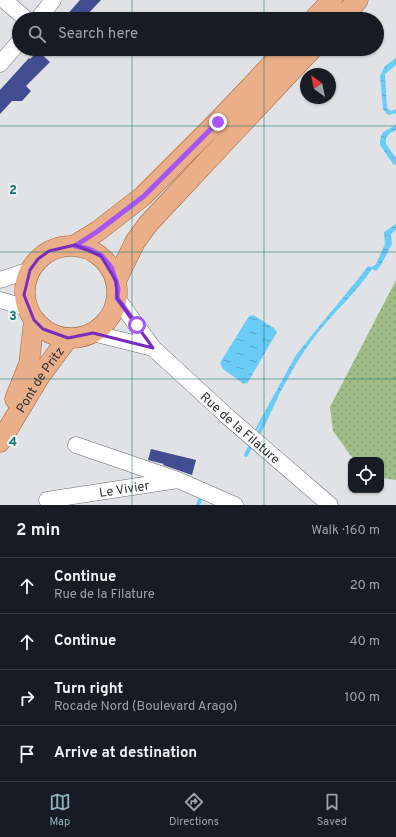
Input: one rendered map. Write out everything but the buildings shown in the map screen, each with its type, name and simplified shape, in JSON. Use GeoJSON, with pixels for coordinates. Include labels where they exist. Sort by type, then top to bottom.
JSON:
{"type":"FeatureCollection","features":[{"type":"Feature","properties":{"kind":"main road"},"geometry":{"type":"LineString","coordinates":[[321,12],[332,0]]}},
{"type":"Feature","properties":{"kind":"main road"},"geometry":{"type":"LineString","coordinates":[[347,12],[358,0]]}},
{"type":"Feature","properties":{"kind":"main road"},"geometry":{"type":"LineString","coordinates":[[75,246],[98,231],[144,196],[218,122],[279,56]]}},
{"type":"Feature","properties":{"kind":"main road"},"geometry":{"type":"LineString","coordinates":[[117,290],[111,267],[102,256],[89,249],[75,246],[62,246],[49,251],[38,259],[30,270],[24,295],[31,314],[43,329],[55,335],[68,338],[81,337],[93,333],[105,324],[113,312],[117,290],[136,242],[148,224],[305,56]]}},
{"type":"Feature","properties":{"kind":"main road","name":"Pont de Pritz"},"geometry":{"type":"LineString","coordinates":[[0,435],[29,364],[31,314]]}},
{"type":"Feature","properties":{"kind":"main road","name":"Pont de Pritz"},"geometry":{"type":"LineString","coordinates":[[0,442],[40,376],[68,338]]}},
{"type":"Feature","properties":{"kind":"street"},"geometry":{"type":"LineString","coordinates":[[4,0],[18,12]]}},
{"type":"Feature","properties":{"kind":"street"},"geometry":{"type":"LineString","coordinates":[[44,12],[53,0]]}},
{"type":"Feature","properties":{"kind":"street"},"geometry":{"type":"LineString","coordinates":[[0,64],[12,50]]}},
{"type":"Feature","properties":{"kind":"street"},"geometry":{"type":"LineString","coordinates":[[0,280],[30,270]]}},
{"type":"Feature","properties":{"kind":"street","name":"Rue de la Filature"},"geometry":{"type":"LineString","coordinates":[[117,290],[153,348],[325,504]]}},
{"type":"Feature","properties":{"kind":"street"},"geometry":{"type":"LineString","coordinates":[[0,300],[31,314]]}},
{"type":"Feature","properties":{"kind":"street","name":"Rue de la Filature"},"geometry":{"type":"LineString","coordinates":[[93,333],[153,348]]}},
{"type":"Feature","properties":{"kind":"street","name":"Le Vivier"},"geometry":{"type":"LineString","coordinates":[[76,445],[178,480],[235,505]]}},
{"type":"Feature","properties":{"kind":"street","name":"Le Vivier"},"geometry":{"type":"LineString","coordinates":[[47,500],[178,480]]}},
{"type":"Feature","properties":{"kind":"highlighted area"},"geometry":{"type":"Polygon","coordinates":[[[75,245],[101,256],[116,281],[117,298],[153,348],[93,333],[68,338],[43,329],[34,320],[24,295],[30,270],[38,259],[49,251],[75,245]]]}},
{"type":"Feature","properties":{"kind":"green space"},"geometry":{"type":"Polygon","coordinates":[[[396,280],[396,480],[384,478],[384,457],[351,456],[333,431],[330,407],[396,280]]]}},
{"type":"Feature","properties":{"kind":"water"},"geometry":{"type":"Polygon","coordinates":[[[396,58],[396,65],[385,74],[387,108],[391,111],[396,109],[396,113],[388,115],[383,109],[380,76],[385,66],[396,58]]]}},
{"type":"Feature","properties":{"kind":"water"},"geometry":{"type":"Polygon","coordinates":[[[396,124],[396,130],[390,133],[386,138],[386,144],[396,158],[396,165],[393,164],[380,145],[380,140],[383,133],[396,124]]]}},
{"type":"Feature","properties":{"kind":"water"},"geometry":{"type":"Polygon","coordinates":[[[396,224],[396,230],[391,234],[392,244],[381,265],[376,271],[372,269],[310,343],[294,367],[276,400],[275,398],[255,434],[253,433],[296,355],[368,266],[372,267],[376,264],[385,244],[384,232],[396,224]]]}},
{"type":"Feature","properties":{"kind":"water"},"geometry":{"type":"Polygon","coordinates":[[[253,315],[274,328],[277,332],[248,382],[244,384],[223,369],[220,363],[249,316],[253,315]]]}},
{"type":"Feature","properties":{"kind":"waterway"},"geometry":{"type":"LineString","coordinates":[[258,435],[276,397]]}},
{"type":"Feature","properties":{"kind":"waterway"},"geometry":{"type":"LineString","coordinates":[[246,455],[250,447]]}},
{"type":"Feature","properties":{"kind":"waterway"},"geometry":{"type":"LineString","coordinates":[[198,505],[200,500]]}},
{"type":"Feature","properties":{"kind":"route"},"geometry":{"type":"LineString","coordinates":[[137,325],[117,298],[118,289],[111,267],[102,256],[89,249],[75,246],[98,231],[144,196],[218,122]]}}]}
